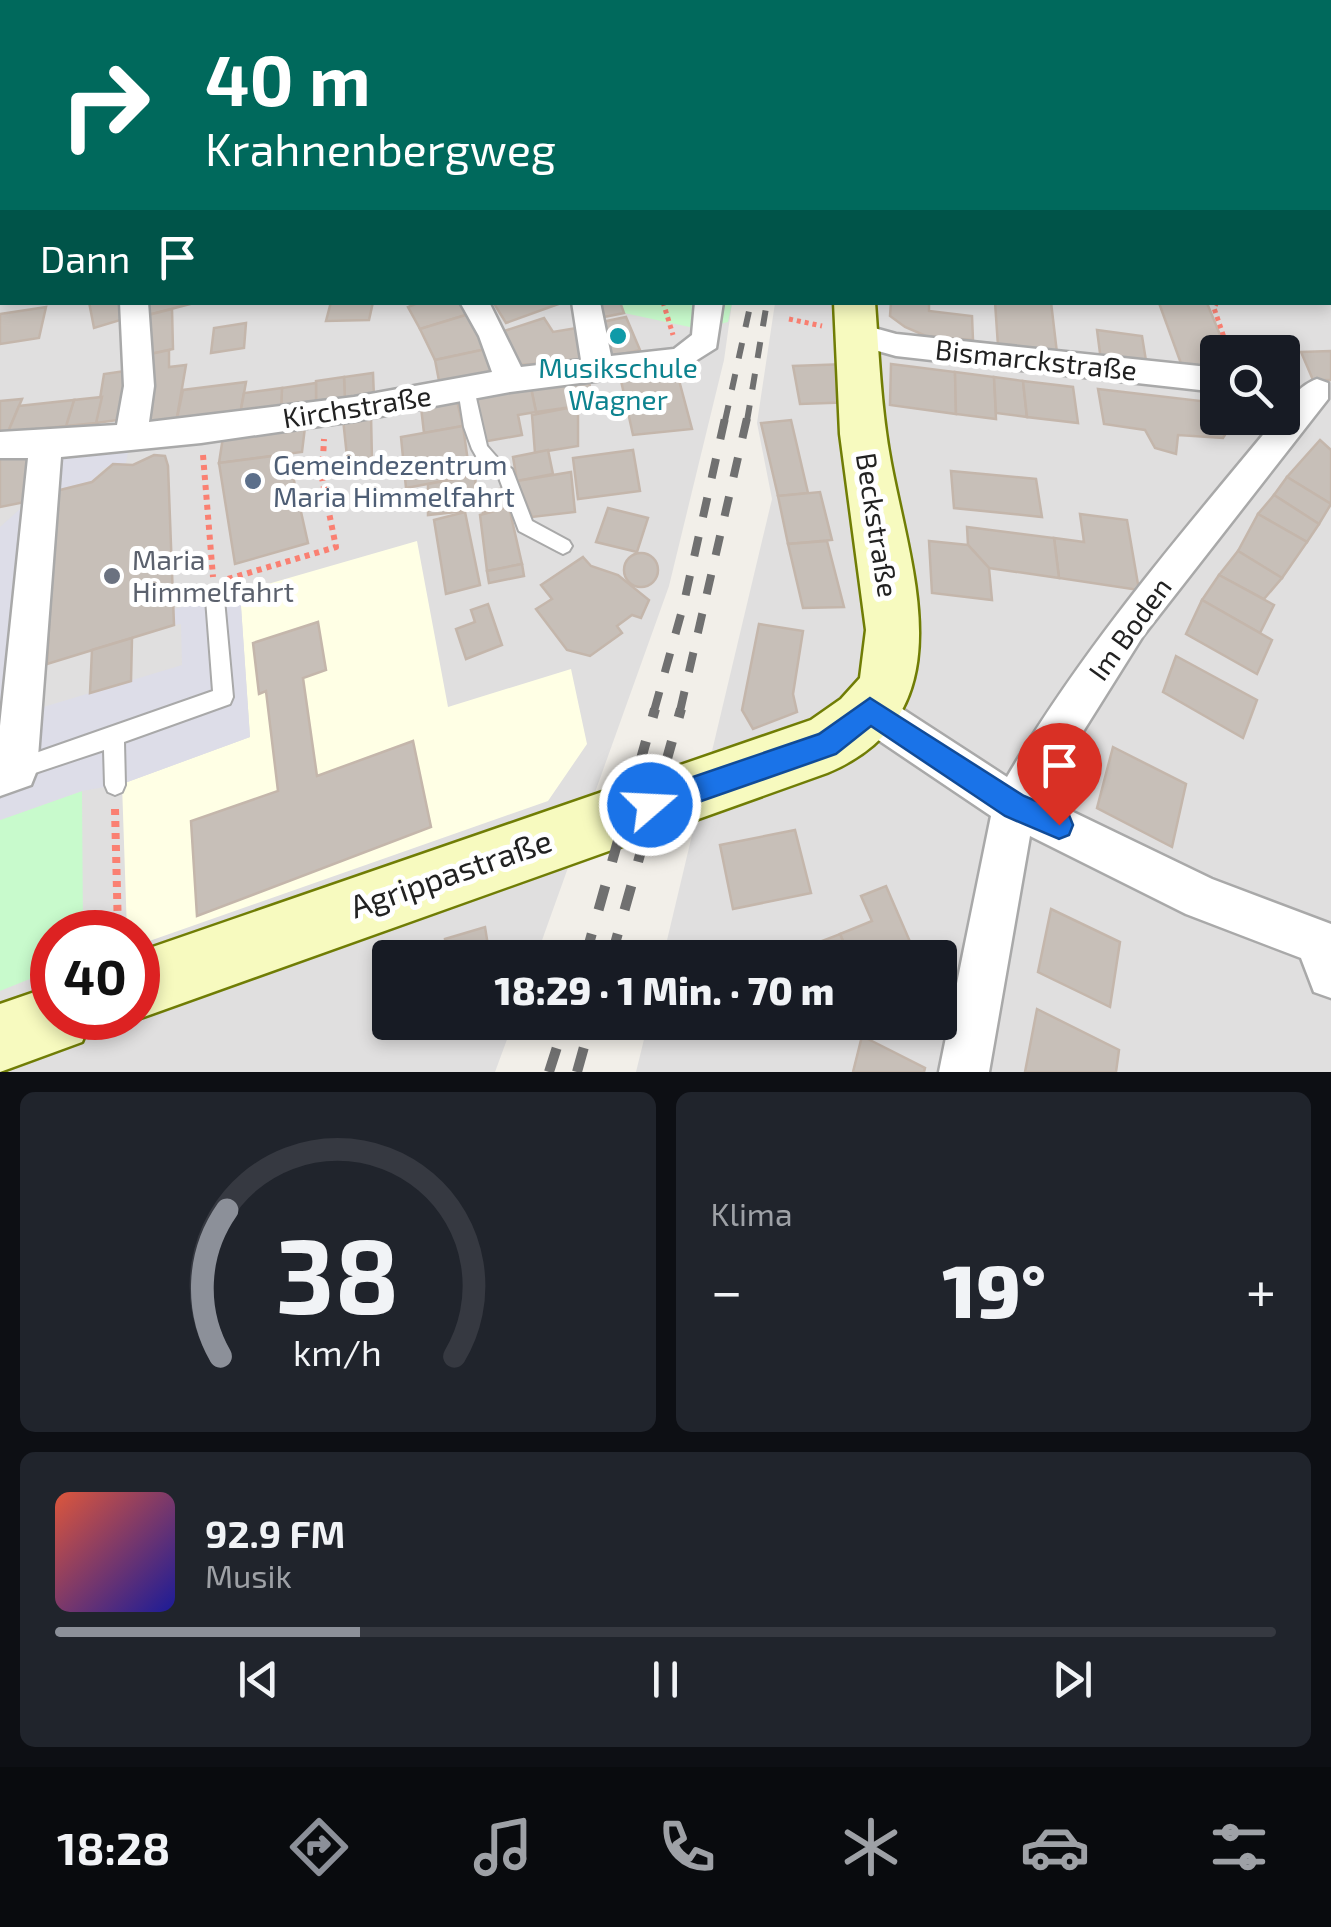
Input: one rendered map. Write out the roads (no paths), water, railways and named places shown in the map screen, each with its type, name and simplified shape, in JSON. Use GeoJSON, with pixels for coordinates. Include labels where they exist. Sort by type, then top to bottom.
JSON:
{"type":"FeatureCollection","features":[{"type":"Feature","properties":{"kind":"street"},"geometry":{"type":"LineString","coordinates":[[131,436],[140,386],[134,305]]}},
{"type":"Feature","properties":{"kind":"street"},"geometry":{"type":"LineString","coordinates":[[476,305],[494,336],[510,380]]}},
{"type":"Feature","properties":{"kind":"street"},"geometry":{"type":"LineString","coordinates":[[587,305],[598,369]]}},
{"type":"Feature","properties":{"kind":"street","name":"Kirchstraße"},"geometry":{"type":"LineString","coordinates":[[0,444],[46,445],[201,430],[326,413],[510,380],[682,359],[706,340],[708,305]]}},
{"type":"Feature","properties":{"kind":"street","name":"Bismarckstraße"},"geometry":{"type":"LineString","coordinates":[[855,318],[896,345],[1200,378]]}},
{"type":"Feature","properties":{"kind":"street","name":"Beckstraße"},"geometry":{"type":"LineString","coordinates":[[855,318],[863,433],[892,619],[893,654],[885,686],[870,710]]}},
{"type":"Feature","properties":{"kind":"street","name":"Im Boden"},"geometry":{"type":"LineString","coordinates":[[964,1072],[1014,806],[1056,734],[1130,624],[1310,390]]}},
{"type":"Feature","properties":{"kind":"street"},"geometry":{"type":"LineString","coordinates":[[8,772],[46,445]]}},
{"type":"Feature","properties":{"kind":"street"},"geometry":{"type":"LineString","coordinates":[[870,710],[1014,806],[1202,898],[1317,941],[1331,976]]}},
{"type":"Feature","properties":{"kind":"street","name":"Agrippastraße"},"geometry":{"type":"LineString","coordinates":[[160,977],[827,744],[870,710]]}},
{"type":"Feature","properties":{"kind":"street"},"geometry":{"type":"LineString","coordinates":[[0,1039],[30,1028]]}},
{"type":"Feature","properties":{"kind":"lane"},"geometry":{"type":"LineString","coordinates":[[466,389],[477,449],[489,465],[506,474],[524,526],[563,546]]}},
{"type":"Feature","properties":{"kind":"lane"},"geometry":{"type":"LineString","coordinates":[[8,772],[224,696],[215,598]]}},
{"type":"Feature","properties":{"kind":"lane"},"geometry":{"type":"LineString","coordinates":[[114,736],[115,785]]}},
{"type":"Feature","properties":{"kind":"railway"},"geometry":{"type":"LineString","coordinates":[[725,421],[750,305]]}},
{"type":"Feature","properties":{"kind":"railway"},"geometry":{"type":"LineString","coordinates":[[747,421],[766,305]]}},
{"type":"Feature","properties":{"kind":"railway"},"geometry":{"type":"LineString","coordinates":[[654,711],[683,607],[725,418]]}},
{"type":"Feature","properties":{"kind":"railway"},"geometry":{"type":"LineString","coordinates":[[680,711],[747,418]]}},
{"type":"Feature","properties":{"kind":"railway"},"geometry":{"type":"LineString","coordinates":[[590,940],[655,709]]}},
{"type":"Feature","properties":{"kind":"railway"},"geometry":{"type":"LineString","coordinates":[[616,940],[681,709]]}},
{"type":"Feature","properties":{"kind":"railway"},"geometry":{"type":"LineString","coordinates":[[549,1072],[559,1040]]}},
{"type":"Feature","properties":{"kind":"railway"},"geometry":{"type":"LineString","coordinates":[[577,1072],[586,1040]]}},
{"type":"Feature","properties":{"kind":"place","name":"Musikschule Wagner"},"geometry":{"type":"Point","coordinates":[618,336]}},
{"type":"Feature","properties":{"kind":"place","name":"Gemeindezentrum Maria Himmelfahrt"},"geometry":{"type":"Point","coordinates":[253,481]}},
{"type":"Feature","properties":{"kind":"place","name":"Maria Himmelfahrt"},"geometry":{"type":"Point","coordinates":[112,576]}}]}
